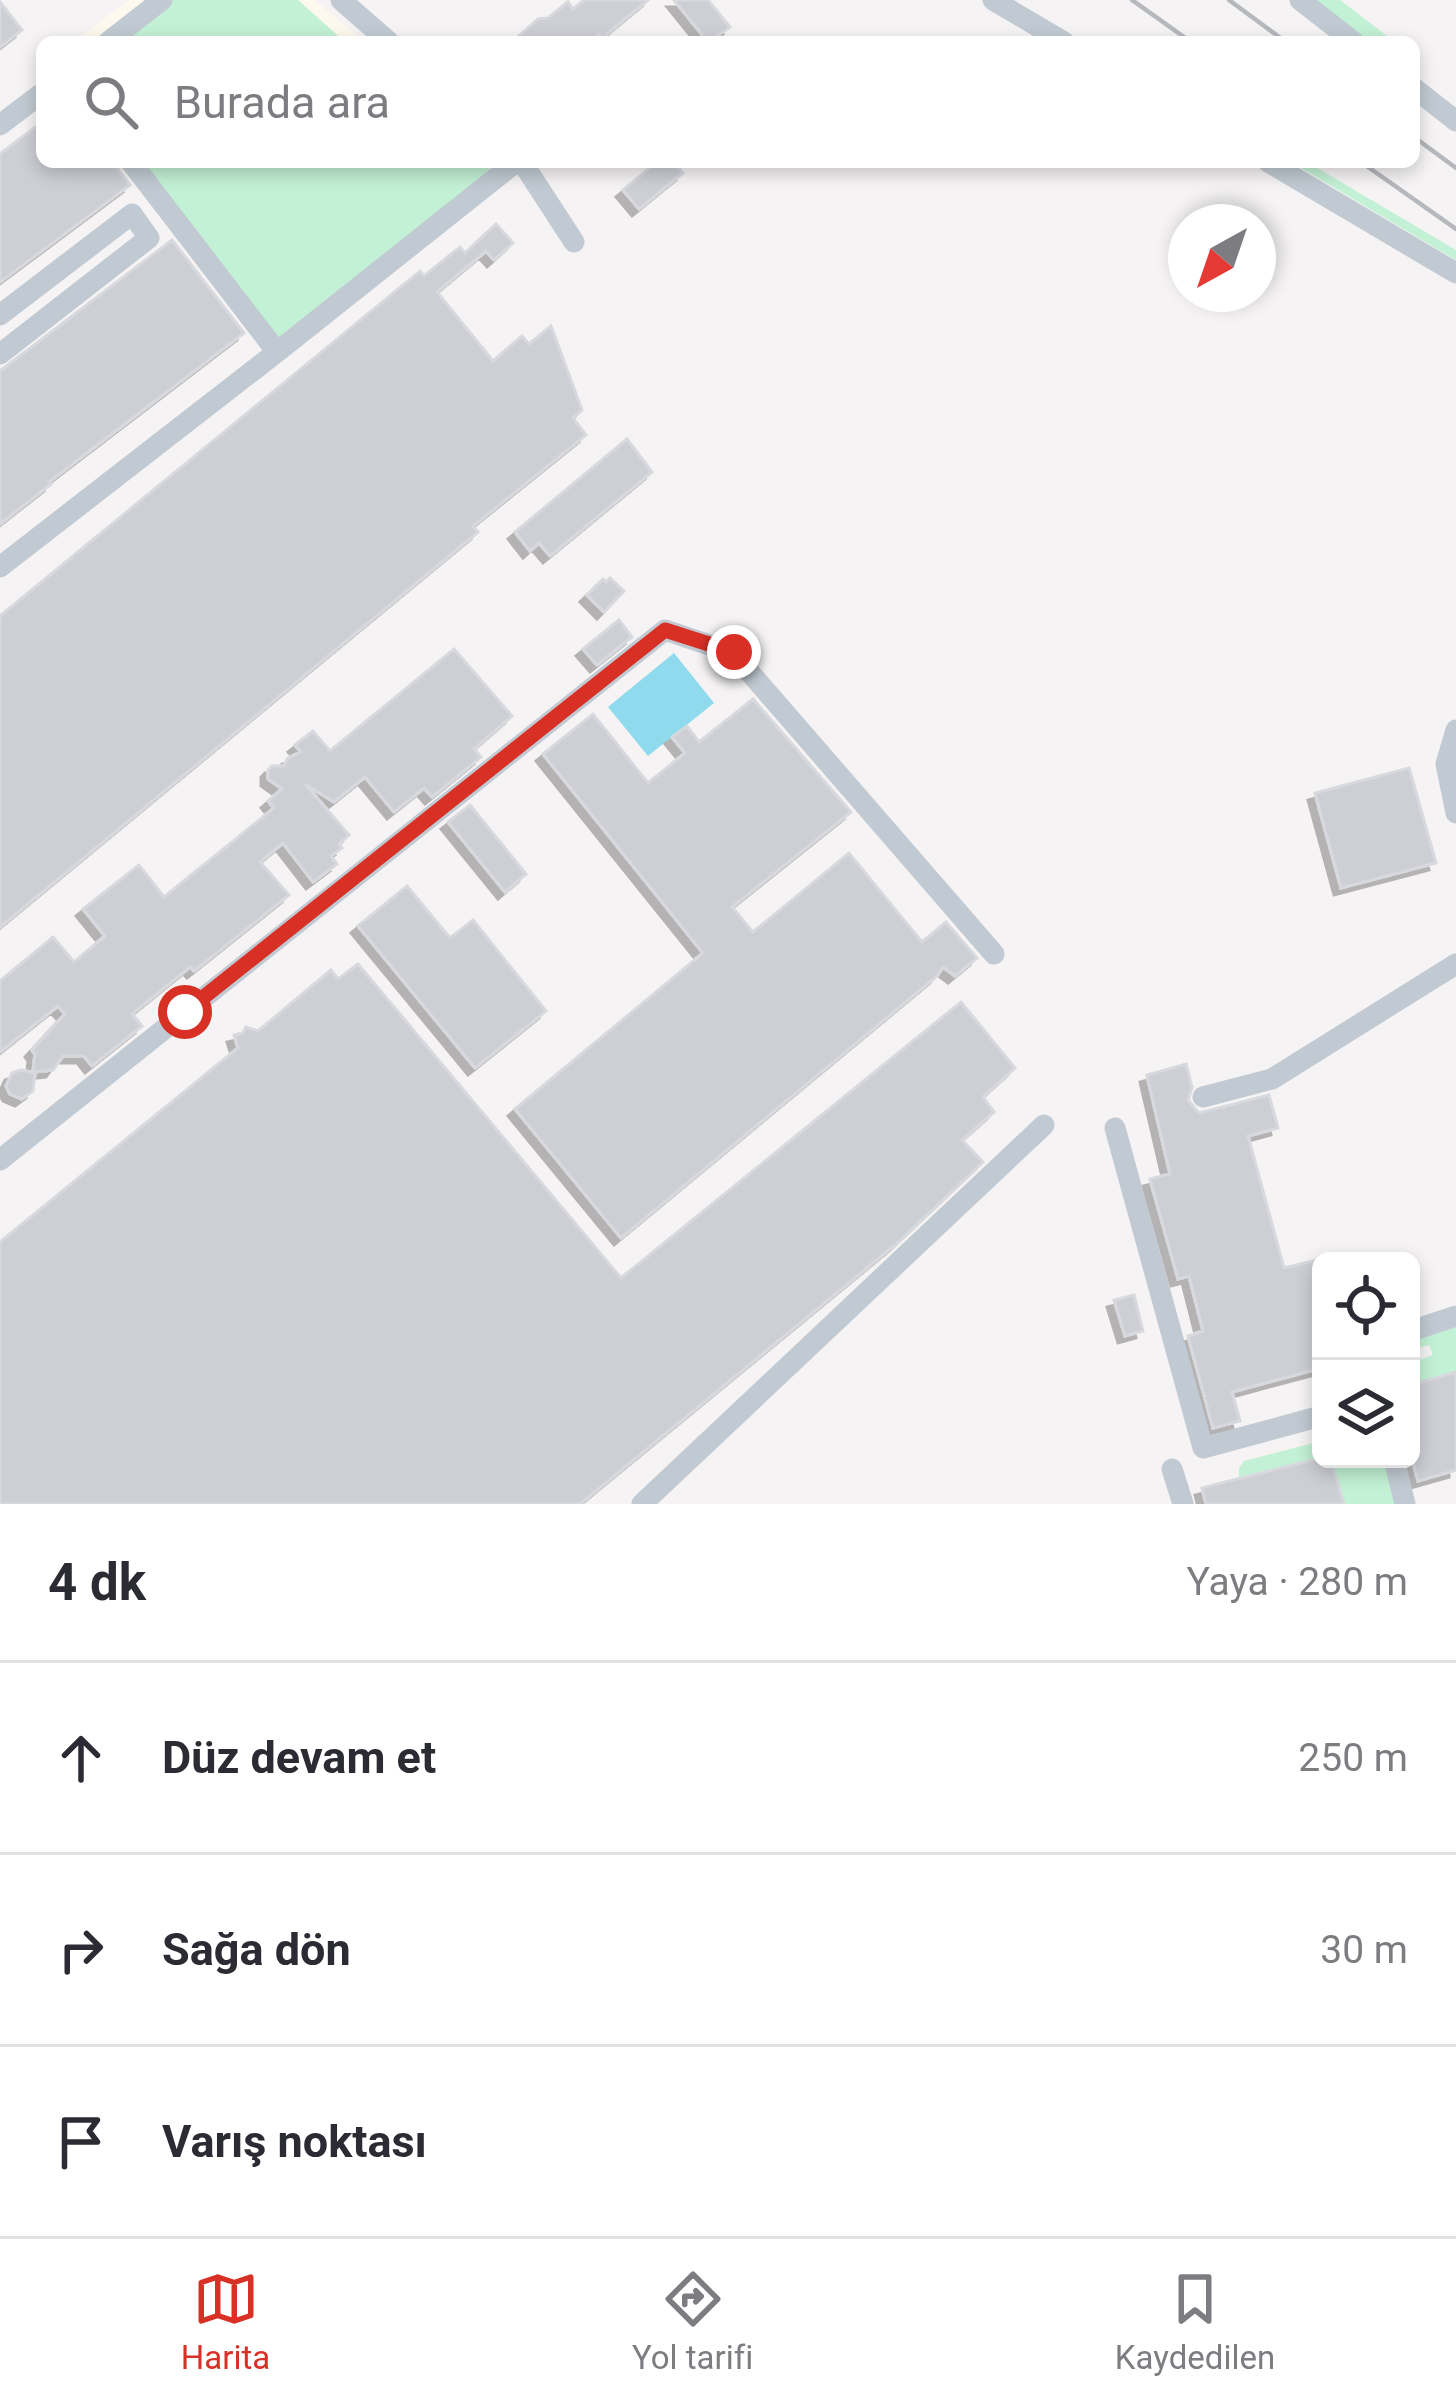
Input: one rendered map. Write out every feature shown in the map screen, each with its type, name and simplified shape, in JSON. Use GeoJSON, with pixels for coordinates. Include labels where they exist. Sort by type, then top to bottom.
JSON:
{"type":"FeatureCollection","features":[{"type":"Feature","properties":{"kind":"street"},"geometry":{"type":"LineString","coordinates":[[116,36],[162,0]]}},
{"type":"Feature","properties":{"kind":"street"},"geometry":{"type":"LineString","coordinates":[[341,0],[382,36]]}},
{"type":"Feature","properties":{"kind":"street"},"geometry":{"type":"LineString","coordinates":[[993,0],[1054,36]]}},
{"type":"Feature","properties":{"kind":"street"},"geometry":{"type":"LineString","coordinates":[[1300,0],[1346,36]]}},
{"type":"Feature","properties":{"kind":"street"},"geometry":{"type":"LineString","coordinates":[[1420,93],[1456,121]]}},
{"type":"Feature","properties":{"kind":"street"},"geometry":{"type":"LineString","coordinates":[[0,125],[36,98]]}},
{"type":"Feature","properties":{"kind":"street"},"geometry":{"type":"LineString","coordinates":[[136,168],[277,352]]}},
{"type":"Feature","properties":{"kind":"street"},"geometry":{"type":"LineString","coordinates":[[0,567],[511,168]]}},
{"type":"Feature","properties":{"kind":"street"},"geometry":{"type":"LineString","coordinates":[[523,168],[574,242]]}},
{"type":"Feature","properties":{"kind":"street"},"geometry":{"type":"LineString","coordinates":[[1278,168],[1456,273]]}},
{"type":"Feature","properties":{"kind":"street"},"geometry":{"type":"LineString","coordinates":[[0,315],[132,214],[149,238],[0,353]]}},
{"type":"Feature","properties":{"kind":"street"},"geometry":{"type":"LineString","coordinates":[[0,1160],[665,630],[734,652],[994,954]]}},
{"type":"Feature","properties":{"kind":"street"},"geometry":{"type":"LineString","coordinates":[[1456,730],[1446,764],[1456,813]]}},
{"type":"Feature","properties":{"kind":"street"},"geometry":{"type":"LineString","coordinates":[[1203,1097],[1272,1079],[1456,964]]}},
{"type":"Feature","properties":{"kind":"street"},"geometry":{"type":"LineString","coordinates":[[643,1504],[1044,1125]]}},
{"type":"Feature","properties":{"kind":"street"},"geometry":{"type":"LineString","coordinates":[[1115,1128],[1204,1448],[1312,1418]]}},
{"type":"Feature","properties":{"kind":"street"},"geometry":{"type":"LineString","coordinates":[[1420,1328],[1456,1316]]}},
{"type":"Feature","properties":{"kind":"street"},"geometry":{"type":"LineString","coordinates":[[1172,1468],[1183,1504]]}},
{"type":"Feature","properties":{"kind":"street"},"geometry":{"type":"LineString","coordinates":[[1396,1468],[1406,1504]]}},
{"type":"Feature","properties":{"kind":"shaded area"},"geometry":{"type":"Polygon","coordinates":[[[128,0],[315,0],[357,36],[82,36],[128,0]]]}},
{"type":"Feature","properties":{"kind":"green space"},"geometry":{"type":"Polygon","coordinates":[[[173,0],[298,0],[338,36],[125,36],[173,0]]]}},
{"type":"Feature","properties":{"kind":"green space"},"geometry":{"type":"Polygon","coordinates":[[[1314,0],[1340,0],[1387,36],[1360,36],[1314,0]]]}},
{"type":"Feature","properties":{"kind":"green space"},"geometry":{"type":"Polygon","coordinates":[[[145,168],[488,168],[495,174],[277,344],[145,168]]]}},
{"type":"Feature","properties":{"kind":"green space"},"geometry":{"type":"Polygon","coordinates":[[[1301,168],[1317,168],[1456,250],[1456,260],[1301,168]]]}},
{"type":"Feature","properties":{"kind":"green space"},"geometry":{"type":"Polygon","coordinates":[[[1456,1325],[1456,1372],[1420,1382],[1420,1360],[1433,1355],[1429,1345],[1420,1347],[1420,1335],[1456,1325]]]}},
{"type":"Feature","properties":{"kind":"green space"},"geometry":{"type":"Polygon","coordinates":[[[1312,1443],[1312,1460],[1239,1479],[1244,1461],[1312,1443]]]}},
{"type":"Feature","properties":{"kind":"green space"},"geometry":{"type":"Polygon","coordinates":[[[1334,1468],[1385,1468],[1395,1504],[1344,1504],[1334,1468]]]}},
{"type":"Feature","properties":{"kind":"water"},"geometry":{"type":"Polygon","coordinates":[[[674,653],[714,703],[648,756],[608,707],[674,653]]]}},
{"type":"Feature","properties":{"kind":"building"},"geometry":{"type":"Polygon","coordinates":[[[584,0],[648,0],[604,36],[519,36],[568,2],[573,9],[584,0]]]}},
{"type":"Feature","properties":{"kind":"building"},"geometry":{"type":"Polygon","coordinates":[[[674,0],[708,0],[730,27],[717,36],[703,36],[674,0]]]}},
{"type":"Feature","properties":{"kind":"building"},"geometry":{"type":"Polygon","coordinates":[[[0,2],[22,30],[0,47],[0,2]]]}},
{"type":"Feature","properties":{"kind":"building"},"geometry":{"type":"Polygon","coordinates":[[[36,127],[36,168],[118,168],[130,185],[0,282],[0,154],[36,127]]]}},
{"type":"Feature","properties":{"kind":"building"},"geometry":{"type":"Polygon","coordinates":[[[650,168],[679,168],[683,173],[639,209],[623,190],[650,168]]]}},
{"type":"Feature","properties":{"kind":"building"},"geometry":{"type":"Polygon","coordinates":[[[496,224],[513,243],[494,260],[486,251],[437,292],[493,361],[522,336],[529,344],[551,326],[582,410],[573,418],[586,435],[473,526],[478,532],[0,927],[0,616],[420,271],[424,276],[460,247],[465,253],[496,224]]]}},
{"type":"Feature","properties":{"kind":"building"},"geometry":{"type":"Polygon","coordinates":[[[172,240],[244,333],[0,524],[0,371],[172,240]]]}},
{"type":"Feature","properties":{"kind":"building"},"geometry":{"type":"Polygon","coordinates":[[[627,439],[652,472],[550,556],[539,543],[530,551],[515,532],[627,439]]]}},
{"type":"Feature","properties":{"kind":"building"},"geometry":{"type":"Polygon","coordinates":[[[610,578],[624,591],[604,612],[587,595],[610,578]]]}},
{"type":"Feature","properties":{"kind":"building"},"geometry":{"type":"Polygon","coordinates":[[[619,620],[632,637],[597,665],[583,649],[619,620]]]}},
{"type":"Feature","properties":{"kind":"building"},"geometry":{"type":"Polygon","coordinates":[[[454,649],[512,716],[474,749],[481,757],[432,797],[424,788],[394,812],[365,777],[334,802],[305,784],[349,835],[331,856],[337,864],[313,882],[283,843],[260,862],[289,895],[132,1014],[142,1026],[92,1066],[84,1056],[63,1056],[53,1070],[33,1072],[32,1050],[65,1014],[58,1006],[0,1052],[0,981],[53,937],[74,962],[105,936],[83,909],[139,865],[164,897],[274,808],[268,801],[282,789],[268,779],[268,770],[284,766],[288,758],[301,752],[295,745],[313,731],[330,751],[454,649]]]}},
{"type":"Feature","properties":{"kind":"building"},"geometry":{"type":"Polygon","coordinates":[[[753,699],[851,812],[732,907],[753,932],[849,853],[922,942],[946,922],[977,958],[955,976],[943,967],[621,1238],[515,1109],[703,953],[543,754],[593,714],[648,783],[685,753],[672,737],[687,726],[699,742],[753,699]]]}},
{"type":"Feature","properties":{"kind":"building"},"geometry":{"type":"Polygon","coordinates":[[[1409,768],[1436,863],[1341,888],[1315,793],[1409,768]]]}},
{"type":"Feature","properties":{"kind":"building"},"geometry":{"type":"Polygon","coordinates":[[[470,805],[526,874],[505,892],[448,822],[470,805]]]}},
{"type":"Feature","properties":{"kind":"building"},"geometry":{"type":"Polygon","coordinates":[[[407,886],[450,938],[473,920],[546,1011],[475,1068],[358,926],[407,886]]]}},
{"type":"Feature","properties":{"kind":"building"},"geometry":{"type":"Polygon","coordinates":[[[358,964],[621,1278],[961,1002],[1015,1068],[983,1097],[994,1112],[962,1140],[983,1162],[896,1244],[580,1504],[0,1504],[0,1242],[238,1048],[234,1035],[246,1027],[258,1031],[331,970],[338,979],[358,964]]]}},
{"type":"Feature","properties":{"kind":"building"},"geometry":{"type":"Polygon","coordinates":[[[1186,1064],[1192,1087],[1188,1100],[1199,1113],[1269,1095],[1278,1128],[1248,1136],[1284,1268],[1312,1261],[1312,1370],[1232,1392],[1240,1421],[1213,1428],[1188,1336],[1203,1331],[1189,1276],[1178,1279],[1150,1179],[1170,1174],[1147,1075],[1186,1064]]]}},
{"type":"Feature","properties":{"kind":"building"},"geometry":{"type":"Polygon","coordinates":[[[12,1073],[35,1073],[33,1091],[22,1099],[10,1094],[6,1086],[12,1073]]]}},
{"type":"Feature","properties":{"kind":"building"},"geometry":{"type":"Polygon","coordinates":[[[1134,1295],[1143,1331],[1125,1336],[1114,1300],[1134,1295]]]}},
{"type":"Feature","properties":{"kind":"building"},"geometry":{"type":"Polygon","coordinates":[[[1456,1372],[1456,1470],[1418,1481],[1414,1468],[1420,1468],[1420,1382],[1456,1372]]]}},
{"type":"Feature","properties":{"kind":"building"},"geometry":{"type":"Polygon","coordinates":[[[1312,1460],[1312,1468],[1334,1468],[1344,1504],[1206,1504],[1202,1488],[1312,1460]]]}},
{"type":"Feature","properties":{"kind":"railway"},"geometry":{"type":"LineString","coordinates":[[1132,0],[1183,36]]}},
{"type":"Feature","properties":{"kind":"railway"},"geometry":{"type":"LineString","coordinates":[[1229,0],[1278,36]]}},
{"type":"Feature","properties":{"kind":"railway"},"geometry":{"type":"LineString","coordinates":[[1420,141],[1456,168]]}},
{"type":"Feature","properties":{"kind":"railway"},"geometry":{"type":"LineString","coordinates":[[1370,168],[1456,229]]}},
{"type":"Feature","properties":{"kind":"route"},"geometry":{"type":"LineString","coordinates":[[185,1012],[665,630],[734,652]]}}]}
